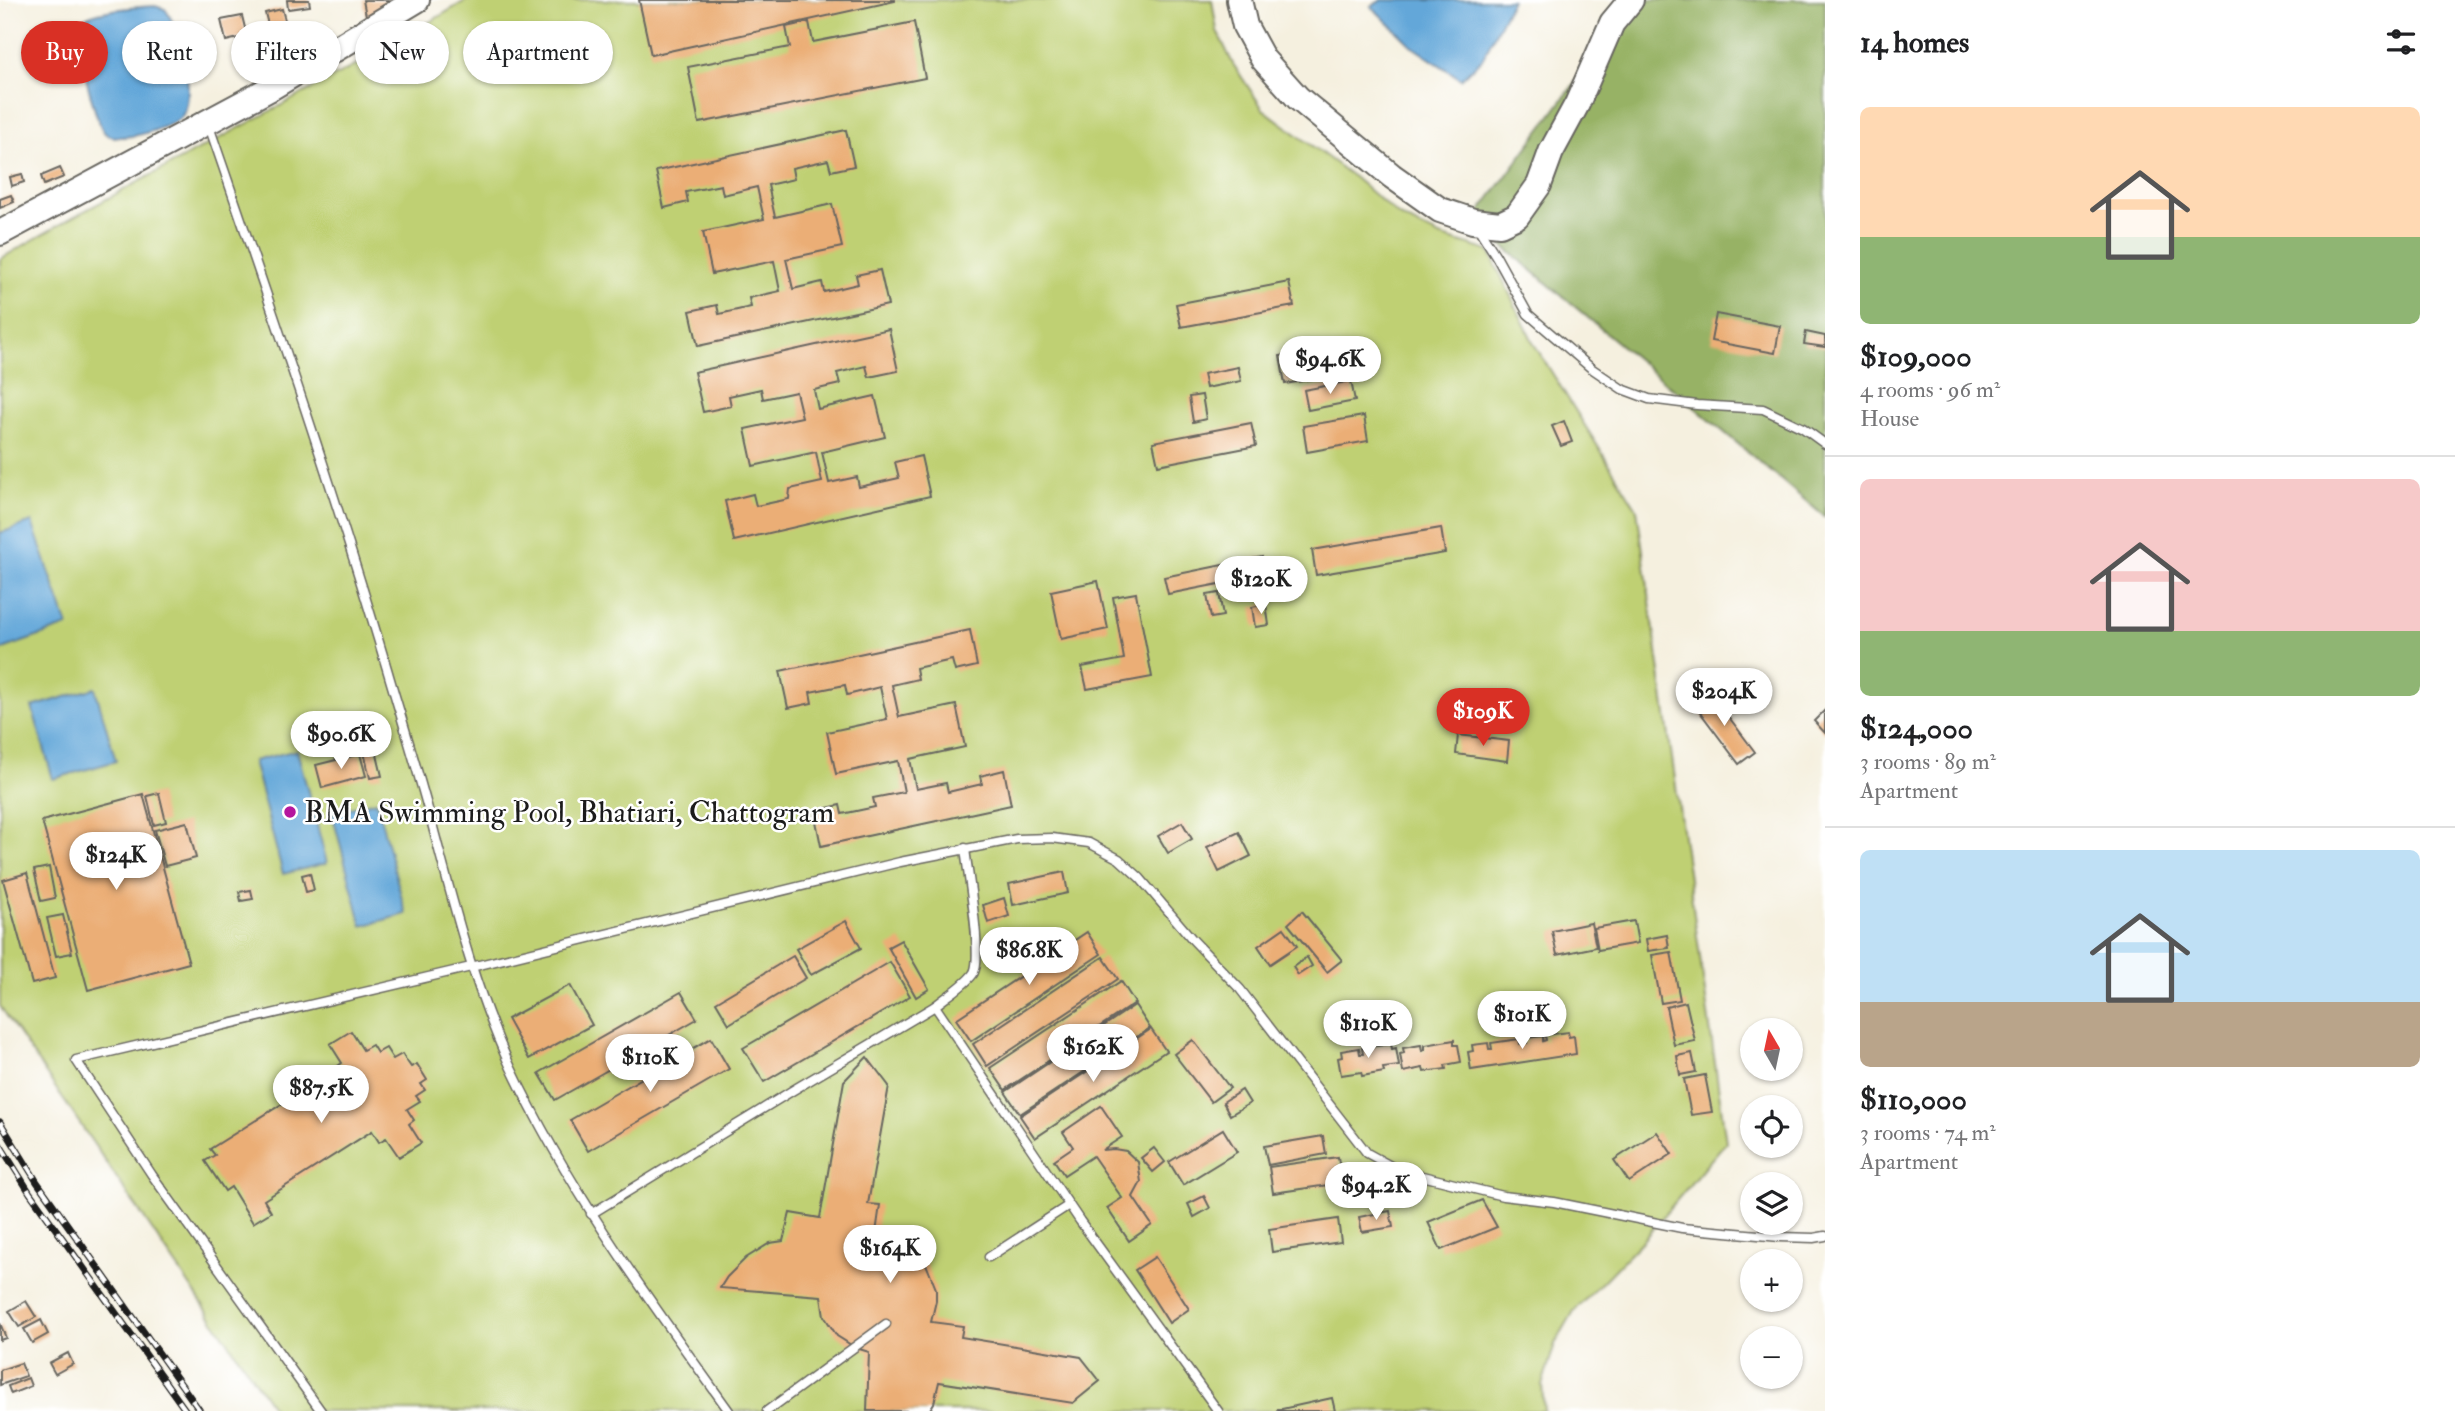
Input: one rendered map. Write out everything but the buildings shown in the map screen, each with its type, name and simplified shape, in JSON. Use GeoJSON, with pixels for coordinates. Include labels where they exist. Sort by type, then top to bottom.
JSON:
{"type":"FeatureCollection","features":[{"type":"Feature","properties":{"kind":"main road"},"geometry":{"type":"LineString","coordinates":[[0,233],[269,89],[417,0]]}},
{"type":"Feature","properties":{"kind":"main road"},"geometry":{"type":"LineString","coordinates":[[1239,0],[1245,26],[1263,59],[1298,97],[1392,176],[1440,209],[1473,221],[1500,224],[1517,216],[1539,185],[1551,152],[1577,104],[1612,23],[1631,0]]}},
{"type":"Feature","properties":{"kind":"lane"},"geometry":{"type":"LineString","coordinates":[[207,122],[286,350],[341,520],[422,787],[471,967],[510,1066],[552,1149],[592,1214],[729,1411]]}},
{"type":"Feature","properties":{"kind":"lane"},"geometry":{"type":"LineString","coordinates":[[1473,221],[1528,314],[1591,368],[1622,389],[1649,400],[1763,409],[1803,428],[1825,444]]}},
{"type":"Feature","properties":{"kind":"lane"},"geometry":{"type":"LineString","coordinates":[[321,1411],[152,1175],[76,1060],[965,848],[1017,839],[1052,838],[1089,844],[1119,859],[1140,878],[1193,940],[1240,989],[1367,1153],[1398,1170],[1503,1196],[1554,1202],[1682,1228],[1780,1237],[1825,1236]]}},
{"type":"Feature","properties":{"kind":"lane"},"geometry":{"type":"LineString","coordinates":[[592,1214],[935,1006],[973,975],[978,966],[965,848]]}},
{"type":"Feature","properties":{"kind":"lane"},"geometry":{"type":"LineString","coordinates":[[935,1006],[1069,1205],[1217,1411]]}},
{"type":"Feature","properties":{"kind":"lane"},"geometry":{"type":"LineString","coordinates":[[989,1257],[1069,1205]]}},
{"type":"Feature","properties":{"kind":"lane"},"geometry":{"type":"LineString","coordinates":[[767,1411],[886,1325]]}},
{"type":"Feature","properties":{"kind":"green space"},"geometry":{"type":"Polygon","coordinates":[[[467,0],[1212,0],[1217,31],[1233,64],[1263,109],[1355,178],[1399,216],[1439,236],[1489,251],[1534,344],[1637,509],[1726,1142],[1644,1239],[1574,1311],[1555,1344],[1542,1385],[1544,1411],[275,1411],[0,1006],[0,259],[321,84],[341,84],[341,73],[355,66],[355,84],[449,84],[449,21],[431,21],[467,0]]]}},
{"type":"Feature","properties":{"kind":"green space"},"geometry":{"type":"Polygon","coordinates":[[[1636,0],[1825,0],[1825,517],[1473,221],[1636,0]]]}},
{"type":"Feature","properties":{"kind":"water"},"geometry":{"type":"Polygon","coordinates":[[[1382,0],[1512,0],[1483,58],[1461,79],[1414,48],[1371,6],[1382,0]]]}},
{"type":"Feature","properties":{"kind":"water"},"geometry":{"type":"Polygon","coordinates":[[[155,6],[165,9],[172,21],[122,21],[122,84],[187,84],[188,93],[182,116],[176,121],[143,134],[119,137],[110,136],[100,126],[88,84],[108,84],[108,21],[81,21],[92,15],[126,8],[155,6]]]}},
{"type":"Feature","properties":{"kind":"water"},"geometry":{"type":"Polygon","coordinates":[[[32,522],[68,626],[0,650],[0,533],[32,522]]]}},
{"type":"Feature","properties":{"kind":"water"},"geometry":{"type":"Polygon","coordinates":[[[95,688],[116,761],[53,779],[32,707],[95,688]]]}},
{"type":"Feature","properties":{"kind":"water","name":"BMA Swimming Pool, Bhatiari, Chattogram"},"geometry":{"type":"Polygon","coordinates":[[[297,750],[327,863],[283,874],[253,761],[297,750]]]}},
{"type":"Feature","properties":{"kind":"water"},"geometry":{"type":"Polygon","coordinates":[[[376,801],[406,914],[362,926],[332,813],[376,801]]]}},
{"type":"Feature","properties":{"kind":"railway"},"geometry":{"type":"LineString","coordinates":[[0,1122],[37,1182],[200,1411]]}},
{"type":"Feature","properties":{"kind":"railway"},"geometry":{"type":"LineString","coordinates":[[0,1145],[30,1193],[186,1411]]}},
{"type":"Feature","properties":{"kind":"place","name":"BMA Swimming Pool, Bhatiari, Chattogram"},"geometry":{"type":"Point","coordinates":[290,812]}}]}
